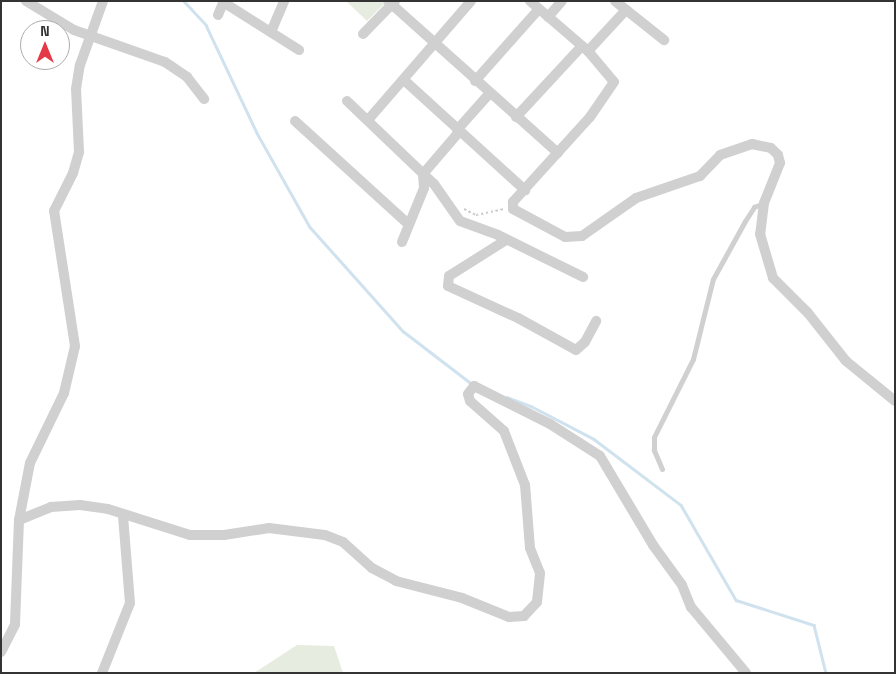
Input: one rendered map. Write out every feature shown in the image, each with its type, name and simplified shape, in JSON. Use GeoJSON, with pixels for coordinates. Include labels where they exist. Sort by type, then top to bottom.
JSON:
{"type":"FeatureCollection","features":[{"type":"Feature","properties":{"kind":"street"},"geometry":{"type":"LineString","coordinates":[[26,1],[74,30],[165,62],[187,77],[204,100]]}},
{"type":"Feature","properties":{"kind":"street"},"geometry":{"type":"LineString","coordinates":[[1,652],[15,624],[19,520],[30,462],[64,393],[75,346],[54,211],[73,173],[79,152],[76,89],[90,35],[102,1]]}},
{"type":"Feature","properties":{"kind":"street"},"geometry":{"type":"LineString","coordinates":[[271,32],[284,1]]}},
{"type":"Feature","properties":{"kind":"street"},"geometry":{"type":"LineString","coordinates":[[368,120],[471,1]]}},
{"type":"Feature","properties":{"kind":"street"},"geometry":{"type":"LineString","coordinates":[[530,1],[585,49],[614,82],[558,153],[513,202],[512,208],[565,237],[582,236],[636,198],[700,176],[720,155],[752,144],[771,148],[780,160],[764,203],[760,234],[775,282],[805,309],[846,361],[895,400]]}},
{"type":"Feature","properties":{"kind":"street"},"geometry":{"type":"LineString","coordinates":[[548,17],[562,1]]}},
{"type":"Feature","properties":{"kind":"street"},"geometry":{"type":"LineString","coordinates":[[615,1],[664,40]]}},
{"type":"Feature","properties":{"kind":"street"},"geometry":{"type":"LineString","coordinates":[[218,14],[224,2],[299,50]]}},
{"type":"Feature","properties":{"kind":"street"},"geometry":{"type":"LineString","coordinates":[[363,34],[391,2],[475,82],[558,153]]}},
{"type":"Feature","properties":{"kind":"street"},"geometry":{"type":"LineString","coordinates":[[475,82],[539,9]]}},
{"type":"Feature","properties":{"kind":"street"},"geometry":{"type":"LineString","coordinates":[[516,116],[626,10]]}},
{"type":"Feature","properties":{"kind":"street"},"geometry":{"type":"LineString","coordinates":[[404,80],[525,190]]}},
{"type":"Feature","properties":{"kind":"street"},"geometry":{"type":"LineString","coordinates":[[402,242],[424,188],[423,174],[489,94]]}},
{"type":"Feature","properties":{"kind":"street"},"geometry":{"type":"LineString","coordinates":[[347,101],[440,191],[460,221],[506,240],[583,277]]}},
{"type":"Feature","properties":{"kind":"street"},"geometry":{"type":"LineString","coordinates":[[295,121],[408,224]]}},
{"type":"Feature","properties":{"kind":"street"},"geometry":{"type":"LineString","coordinates":[[506,240],[449,276],[448,286],[518,318],[576,350],[585,342],[596,322]]}},
{"type":"Feature","properties":{"kind":"street"},"geometry":{"type":"LineString","coordinates":[[19,520],[65,505],[108,509],[123,516],[190,535],[224,535],[269,528],[325,535],[343,542],[372,568],[396,582],[462,598],[509,617],[524,616],[537,602],[540,572],[530,548],[525,485],[504,431],[470,401],[468,394],[474,386],[550,424],[600,456],[653,545],[682,585],[691,608],[746,673]]}},
{"type":"Feature","properties":{"kind":"street"},"geometry":{"type":"LineString","coordinates":[[102,673],[130,604],[123,516]]}},
{"type":"Feature","properties":{"kind":"lane"},"geometry":{"type":"LineString","coordinates":[[662,469],[654,450],[654,437],[695,353],[713,279],[754,207],[764,203]]}},
{"type":"Feature","properties":{"kind":"path"},"geometry":{"type":"LineString","coordinates":[[464,209],[476,215],[512,208]]}},
{"type":"Feature","properties":{"kind":"shaded area"},"geometry":{"type":"Polygon","coordinates":[[[346,1],[381,1],[384,4],[367,21],[346,1]]]}},
{"type":"Feature","properties":{"kind":"shaded area"},"geometry":{"type":"Polygon","coordinates":[[[297,645],[334,646],[343,673],[254,673],[297,645]]]}},
{"type":"Feature","properties":{"kind":"waterway"},"geometry":{"type":"LineString","coordinates":[[184,1],[206,25],[257,133],[310,227],[403,331],[472,384]]}},
{"type":"Feature","properties":{"kind":"waterway"},"geometry":{"type":"LineString","coordinates":[[507,397],[531,406],[594,439],[681,505],[736,600],[814,625],[826,673]]}}]}
